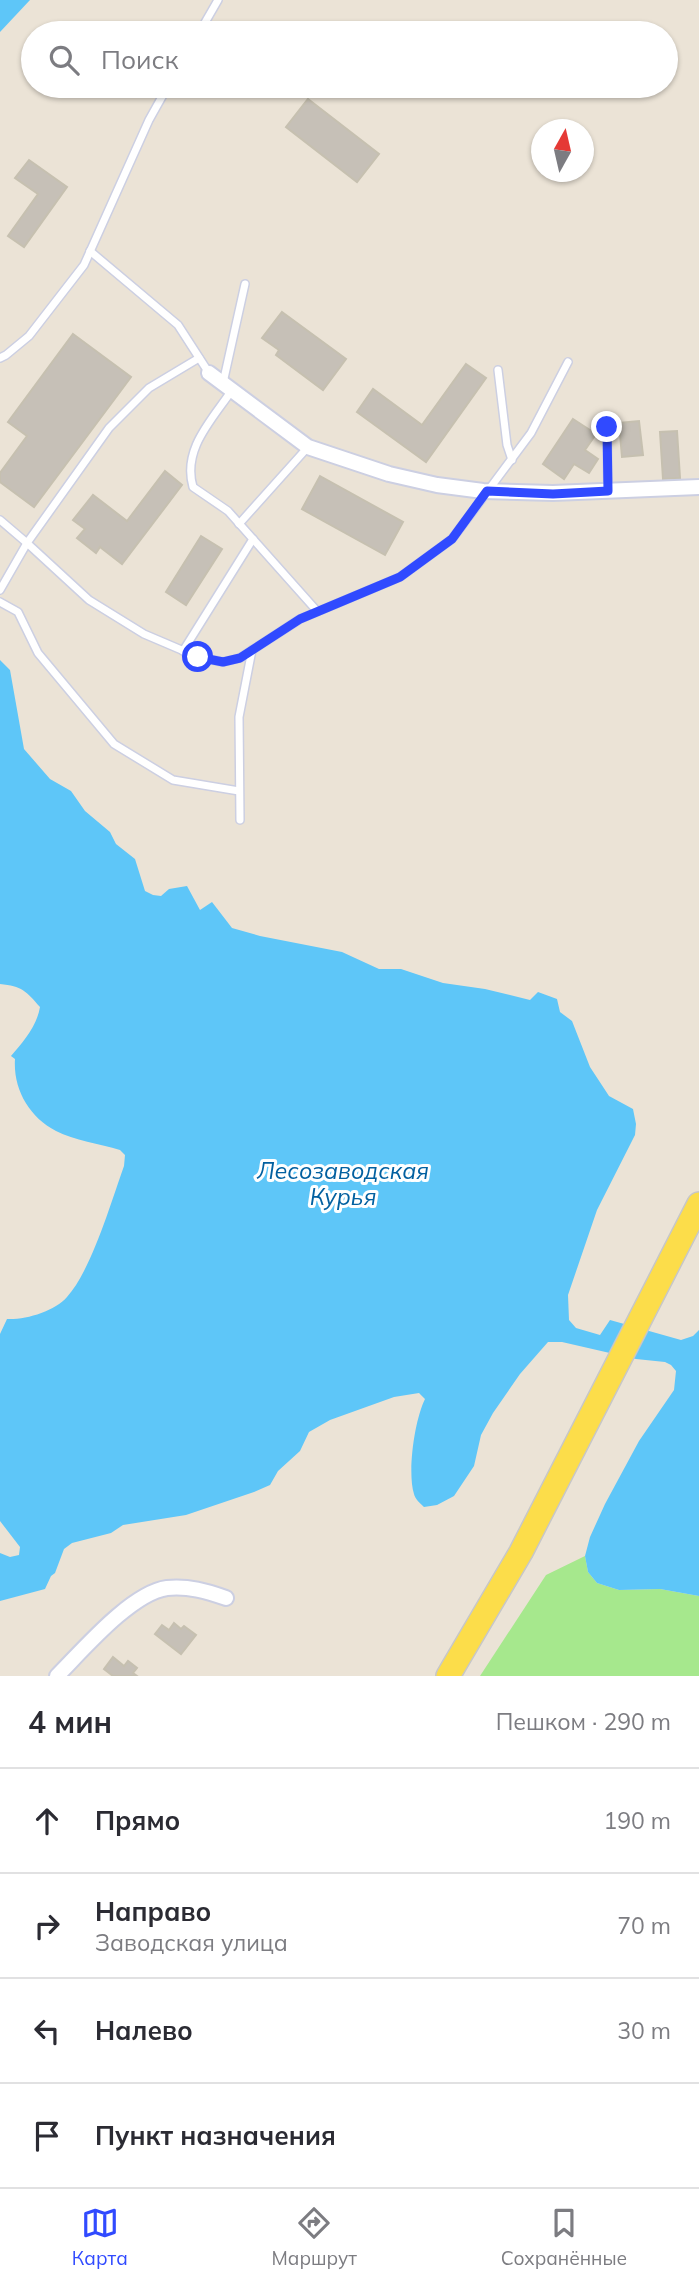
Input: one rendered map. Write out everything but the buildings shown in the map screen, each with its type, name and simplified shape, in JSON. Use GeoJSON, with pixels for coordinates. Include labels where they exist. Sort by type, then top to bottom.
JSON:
{"type":"FeatureCollection","features":[{"type":"Feature","properties":{"kind":"main road"},"geometry":{"type":"LineString","coordinates":[[448,1676],[521,1552],[699,1204]]}},
{"type":"Feature","properties":{"kind":"street"},"geometry":{"type":"LineString","coordinates":[[209,373],[308,447],[389,474],[437,485],[487,491],[553,494],[699,487]]}},
{"type":"Feature","properties":{"kind":"street"},"geometry":{"type":"LineString","coordinates":[[57,1676],[109,1622],[140,1600],[165,1588],[197,1588],[226,1598]]}},
{"type":"Feature","properties":{"kind":"lane"},"geometry":{"type":"LineString","coordinates":[[205,21],[218,0]]}},
{"type":"Feature","properties":{"kind":"lane"},"geometry":{"type":"LineString","coordinates":[[0,358],[29,336],[84,265],[161,98]]}},
{"type":"Feature","properties":{"kind":"lane"},"geometry":{"type":"LineString","coordinates":[[90,251],[178,326],[209,373]]}},
{"type":"Feature","properties":{"kind":"lane"},"geometry":{"type":"LineString","coordinates":[[245,284],[228,387],[196,442],[191,478],[193,487],[228,511],[317,611]]}},
{"type":"Feature","properties":{"kind":"lane"},"geometry":{"type":"LineString","coordinates":[[0,590],[27,543],[109,428],[149,388],[199,358]]}},
{"type":"Feature","properties":{"kind":"lane"},"geometry":{"type":"LineString","coordinates":[[0,520],[89,600],[144,634],[198,657],[223,662],[240,658],[300,619],[400,577],[452,539],[531,433],[568,362]]}},
{"type":"Feature","properties":{"kind":"lane"},"geometry":{"type":"LineString","coordinates":[[498,370],[507,445],[512,460]]}},
{"type":"Feature","properties":{"kind":"lane"},"geometry":{"type":"LineString","coordinates":[[607,427],[608,491]]}},
{"type":"Feature","properties":{"kind":"lane"},"geometry":{"type":"LineString","coordinates":[[239,524],[308,447]]}},
{"type":"Feature","properties":{"kind":"lane"},"geometry":{"type":"LineString","coordinates":[[183,650],[253,539]]}},
{"type":"Feature","properties":{"kind":"lane"},"geometry":{"type":"LineString","coordinates":[[0,602],[18,612],[38,653],[114,744],[173,780],[239,791]]}},
{"type":"Feature","properties":{"kind":"lane"},"geometry":{"type":"LineString","coordinates":[[240,821],[239,717],[252,650]]}},
{"type":"Feature","properties":{"kind":"green space"},"geometry":{"type":"Polygon","coordinates":[[[585,1556],[588,1572],[597,1583],[619,1590],[660,1589],[699,1596],[699,1676],[480,1676],[546,1575],[585,1556]]]}},
{"type":"Feature","properties":{"kind":"water"},"geometry":{"type":"Polygon","coordinates":[[[0,0],[30,0],[0,32],[0,0]]]}},
{"type":"Feature","properties":{"kind":"water","name":"Лесозаводская Курья"},"geometry":{"type":"Polygon","coordinates":[[[0,660],[10,670],[24,749],[50,779],[71,791],[85,811],[110,832],[116,844],[135,859],[145,891],[161,896],[169,889],[187,886],[200,910],[212,902],[232,928],[342,952],[379,969],[401,969],[443,983],[485,989],[530,1000],[538,992],[557,999],[560,1012],[572,1021],[590,1067],[609,1096],[633,1109],[636,1124],[635,1135],[597,1210],[568,1295],[569,1320],[576,1328],[600,1335],[610,1320],[681,1340],[693,1336],[699,1330],[699,1596],[660,1589],[619,1590],[597,1583],[588,1572],[585,1556],[590,1537],[605,1504],[639,1441],[674,1390],[676,1371],[665,1362],[636,1359],[562,1342],[548,1342],[520,1374],[493,1413],[481,1435],[474,1466],[454,1496],[437,1505],[424,1507],[415,1498],[412,1484],[413,1445],[425,1399],[419,1393],[394,1397],[330,1420],[309,1432],[300,1451],[278,1471],[270,1485],[186,1515],[123,1525],[111,1533],[72,1543],[64,1549],[55,1573],[45,1589],[0,1601],[0,1553],[10,1557],[19,1555],[20,1547],[0,1521],[0,1334],[7,1319],[31,1316],[48,1310],[62,1302],[76,1285],[100,1234],[124,1166],[125,1155],[120,1150],[71,1137],[46,1125],[25,1101],[17,1081],[15,1059],[11,1056],[33,1027],[40,1007],[23,990],[0,984],[0,660]]]}},
{"type":"Feature","properties":{"kind":"route"},"geometry":{"type":"LineString","coordinates":[[198,657],[223,662],[240,658],[300,619],[400,577],[452,539],[487,491],[553,494],[608,491],[607,427]]}}]}
